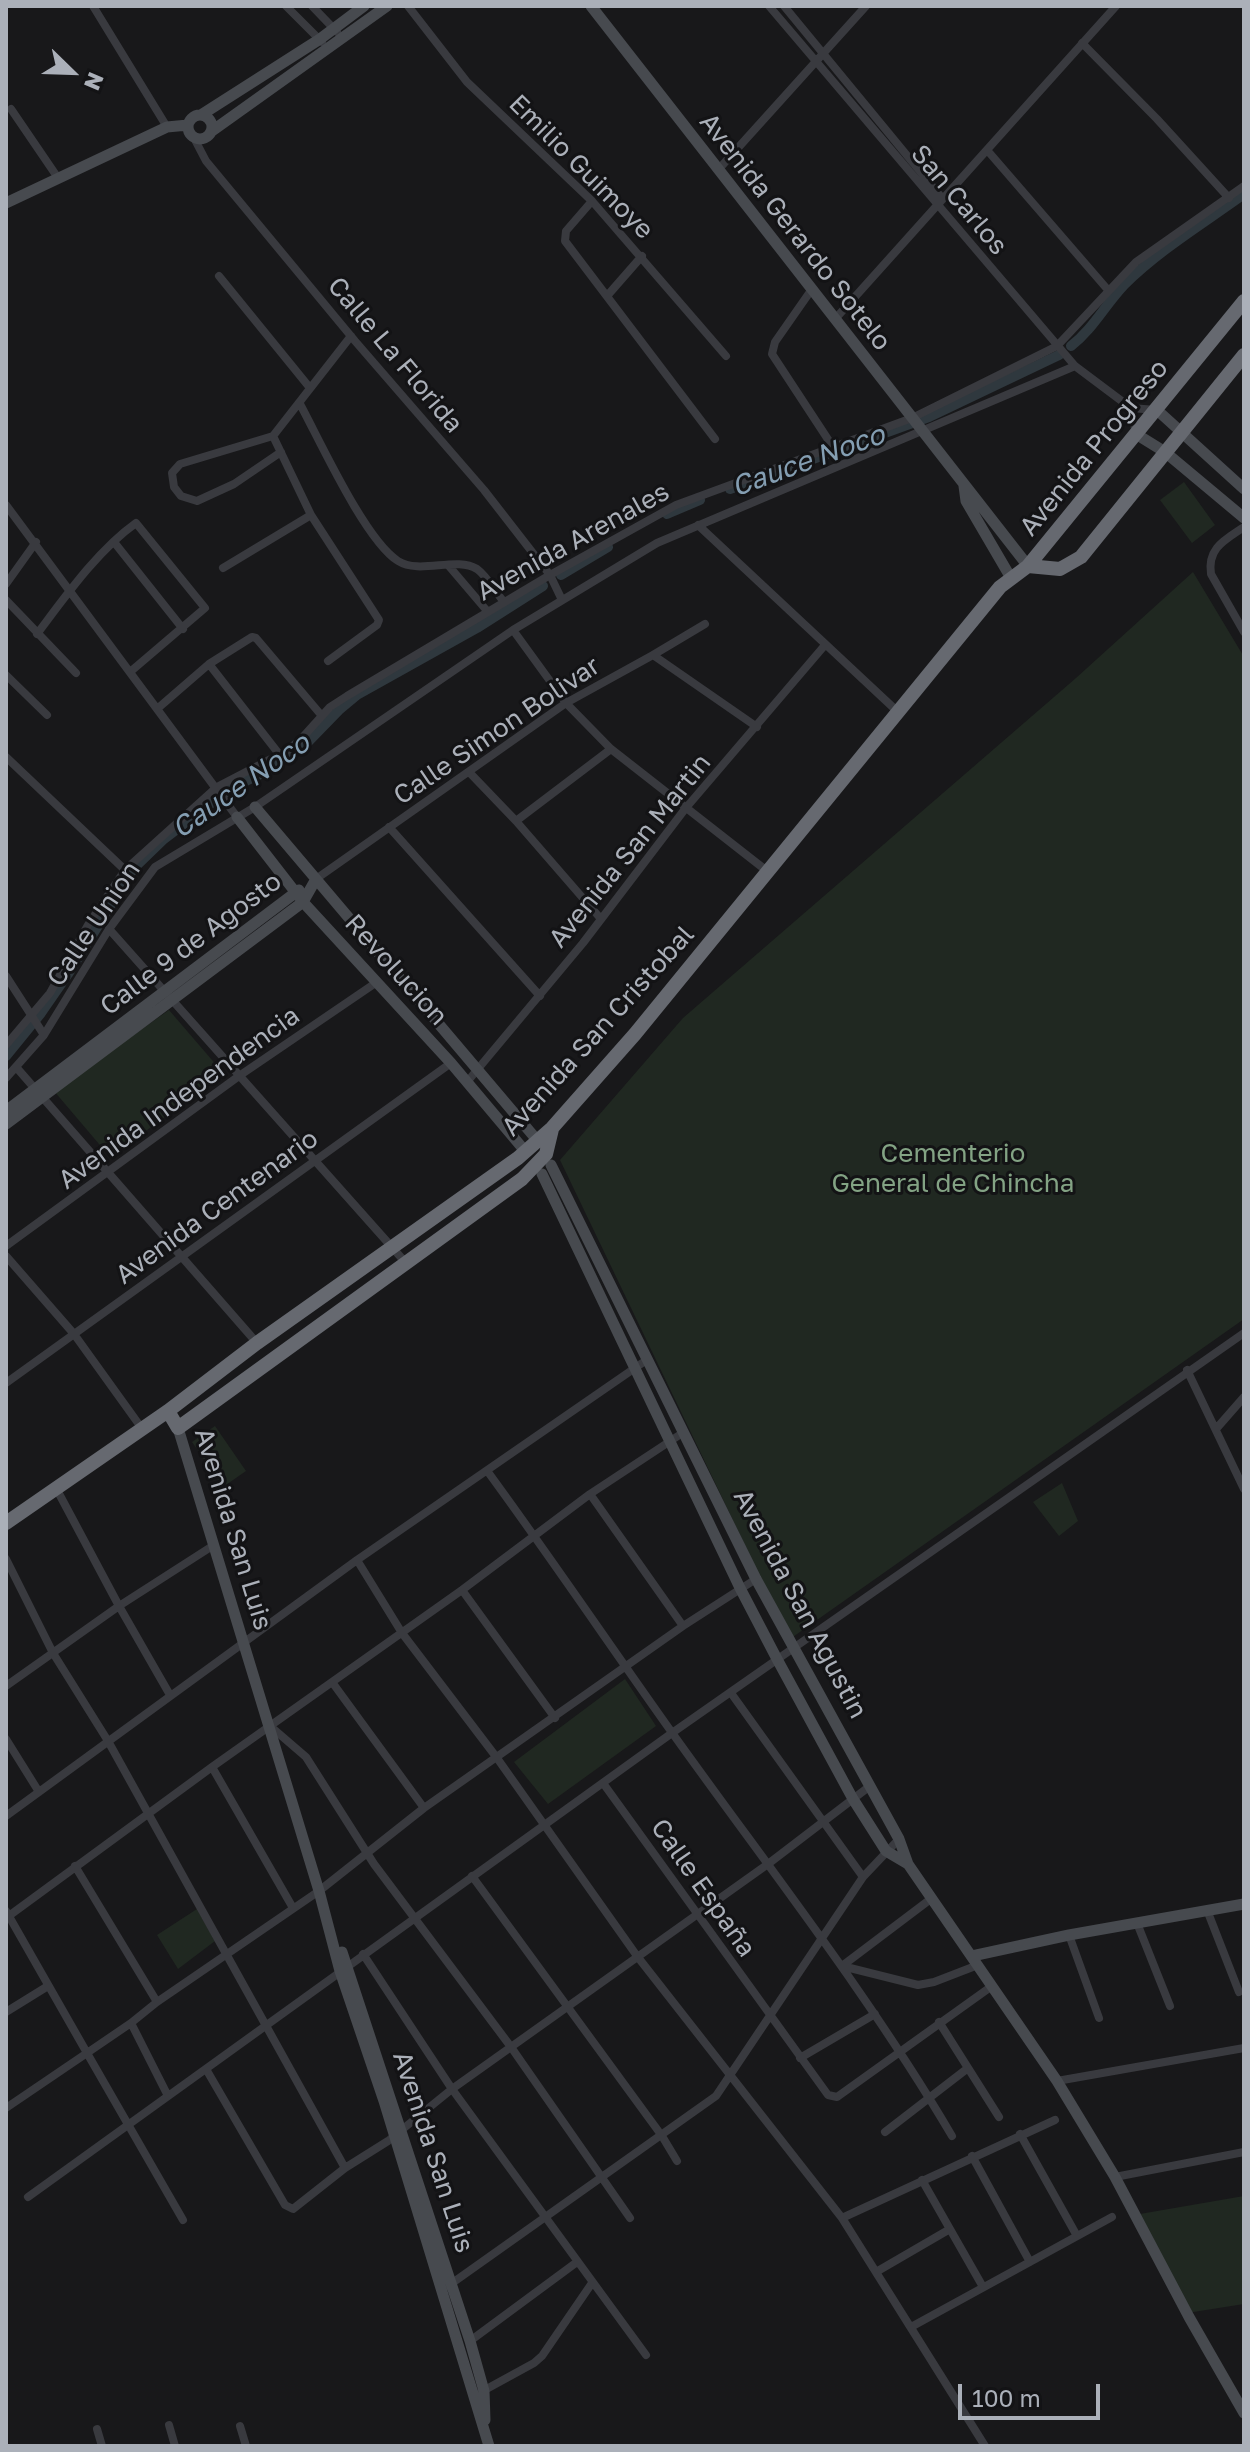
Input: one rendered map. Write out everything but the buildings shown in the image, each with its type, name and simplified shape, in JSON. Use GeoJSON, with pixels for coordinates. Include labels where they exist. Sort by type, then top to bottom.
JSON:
{"type":"FeatureCollection","features":[{"type":"Feature","properties":{"kind":"highway","name":"Avenida Progreso"},"geometry":{"type":"LineString","coordinates":[[1028,566],[1244,301]]}},
{"type":"Feature","properties":{"kind":"highway","name":"Avenida Progreso"},"geometry":{"type":"LineString","coordinates":[[1028,566],[1060,569],[1081,557],[1244,355]]}},
{"type":"Feature","properties":{"kind":"highway","name":"Avenida San Cristobal"},"geometry":{"type":"LineString","coordinates":[[6,1523],[143,1430],[284,1323],[525,1151],[552,1128],[635,1034],[1000,587],[1028,566]]}},
{"type":"Feature","properties":{"kind":"highway"},"geometry":{"type":"LineString","coordinates":[[178,1428],[544,1164],[552,1128]]}},
{"type":"Feature","properties":{"kind":"highway"},"geometry":{"type":"LineString","coordinates":[[284,1323],[299,1340]]}},
{"type":"Feature","properties":{"kind":"highway","name":"Avenida San Luis"},"geometry":{"type":"LineString","coordinates":[[168,1411],[178,1428]]}},
{"type":"Feature","properties":{"kind":"street"},"geometry":{"type":"LineString","coordinates":[[93,6],[167,127]]}},
{"type":"Feature","properties":{"kind":"street"},"geometry":{"type":"LineString","coordinates":[[286,6],[324,44]]}},
{"type":"Feature","properties":{"kind":"street"},"geometry":{"type":"LineString","coordinates":[[312,6],[342,39]]}},
{"type":"Feature","properties":{"kind":"street"},"geometry":{"type":"LineString","coordinates":[[364,6],[334,28],[324,44],[262,96],[205,139],[194,138],[189,133],[188,125],[194,116],[201,115],[324,44],[342,39],[387,6]]}},
{"type":"Feature","properties":{"kind":"street","name":"Emilio Guimoye"},"geometry":{"type":"LineString","coordinates":[[408,6],[481,97],[592,201],[726,356]]}},
{"type":"Feature","properties":{"kind":"street","name":"Avenida Gerardo Sotelo"},"geometry":{"type":"LineString","coordinates":[[591,6],[1028,566]]}},
{"type":"Feature","properties":{"kind":"street","name":"San Carlos"},"geometry":{"type":"LineString","coordinates":[[769,6],[939,201]]}},
{"type":"Feature","properties":{"kind":"street","name":"San Carlos"},"geometry":{"type":"LineString","coordinates":[[784,6],[1057,346],[1075,366],[1131,408]]}},
{"type":"Feature","properties":{"kind":"street"},"geometry":{"type":"LineString","coordinates":[[718,170],[866,6]]}},
{"type":"Feature","properties":{"kind":"street"},"geometry":{"type":"LineString","coordinates":[[836,318],[1116,6]]}},
{"type":"Feature","properties":{"kind":"street"},"geometry":{"type":"LineString","coordinates":[[1082,43],[1229,198]]}},
{"type":"Feature","properties":{"kind":"street"},"geometry":{"type":"LineString","coordinates":[[252,83],[262,96]]}},
{"type":"Feature","properties":{"kind":"street"},"geometry":{"type":"LineString","coordinates":[[11,109],[58,178]]}},
{"type":"Feature","properties":{"kind":"street"},"geometry":{"type":"LineString","coordinates":[[201,115],[210,120],[212,131]]}},
{"type":"Feature","properties":{"kind":"street"},"geometry":{"type":"LineString","coordinates":[[6,203],[167,127],[188,125]]}},
{"type":"Feature","properties":{"kind":"street","name":"Calle La Florida"},"geometry":{"type":"LineString","coordinates":[[194,138],[206,161],[484,490],[550,575],[562,600]]}},
{"type":"Feature","properties":{"kind":"street"},"geometry":{"type":"LineString","coordinates":[[987,150],[1108,290]]}},
{"type":"Feature","properties":{"kind":"street","name":"Avenida Arenales"},"geometry":{"type":"LineString","coordinates":[[6,1045],[34,1020],[88,925],[125,870],[218,788],[302,738],[322,716],[347,696],[550,575],[676,505],[912,418],[1057,346],[1136,262],[1244,186]]}},
{"type":"Feature","properties":{"kind":"street"},"geometry":{"type":"LineString","coordinates":[[592,201],[566,231],[565,241],[715,439]]}},
{"type":"Feature","properties":{"kind":"street"},"geometry":{"type":"LineString","coordinates":[[607,296],[642,256]]}},
{"type":"Feature","properties":{"kind":"street"},"geometry":{"type":"LineString","coordinates":[[219,276],[310,388]]}},
{"type":"Feature","properties":{"kind":"street"},"geometry":{"type":"LineString","coordinates":[[812,289],[775,342],[772,354],[833,447]]}},
{"type":"Feature","properties":{"kind":"street"},"geometry":{"type":"LineString","coordinates":[[281,452],[234,484],[197,501],[181,496],[174,487],[172,473],[180,464],[273,436],[351,336]]}},
{"type":"Feature","properties":{"kind":"street","name":"Avenida Arenales"},"geometry":{"type":"LineString","coordinates":[[237,817],[513,630],[657,543],[1075,366]]}},
{"type":"Feature","properties":{"kind":"street"},"geometry":{"type":"LineString","coordinates":[[300,404],[365,523],[396,560],[410,566],[448,565],[476,569],[504,602]]}},
{"type":"Feature","properties":{"kind":"street"},"geometry":{"type":"LineString","coordinates":[[1244,489],[1157,410],[1131,408],[1136,434],[1165,452],[1244,518]]}},
{"type":"Feature","properties":{"kind":"street"},"geometry":{"type":"LineString","coordinates":[[273,436],[311,515],[379,620],[377,625],[328,661]]}},
{"type":"Feature","properties":{"kind":"street","name":"Avenida Gerardo Sotelo"},"geometry":{"type":"LineString","coordinates":[[964,486],[966,501],[1011,578]]}},
{"type":"Feature","properties":{"kind":"street"},"geometry":{"type":"LineString","coordinates":[[6,505],[237,817]]}},
{"type":"Feature","properties":{"kind":"street"},"geometry":{"type":"LineString","coordinates":[[223,568],[311,515]]}},
{"type":"Feature","properties":{"kind":"street"},"geometry":{"type":"LineString","coordinates":[[37,634],[114,542],[132,525],[139,524],[204,605],[204,612],[130,672]]}},
{"type":"Feature","properties":{"kind":"street"},"geometry":{"type":"LineString","coordinates":[[698,525],[898,712]]}},
{"type":"Feature","properties":{"kind":"street"},"geometry":{"type":"LineString","coordinates":[[1244,527],[1217,546],[1211,559],[1211,574],[1244,632]]}},
{"type":"Feature","properties":{"kind":"street"},"geometry":{"type":"LineString","coordinates":[[6,584],[36,542]]}},
{"type":"Feature","properties":{"kind":"street"},"geometry":{"type":"LineString","coordinates":[[114,542],[183,629]]}},
{"type":"Feature","properties":{"kind":"street"},"geometry":{"type":"LineString","coordinates":[[448,565],[488,612]]}},
{"type":"Feature","properties":{"kind":"street"},"geometry":{"type":"LineString","coordinates":[[6,600],[76,673]]}},
{"type":"Feature","properties":{"kind":"street","name":"Calle Simon Bolivar"},"geometry":{"type":"LineString","coordinates":[[316,879],[566,703],[705,624]]}},
{"type":"Feature","properties":{"kind":"street"},"geometry":{"type":"LineString","coordinates":[[513,630],[566,703],[611,749],[767,871]]}},
{"type":"Feature","properties":{"kind":"street"},"geometry":{"type":"LineString","coordinates":[[157,709],[209,664],[252,637],[322,716]]}},
{"type":"Feature","properties":{"kind":"street","name":"Avenida San Martin"},"geometry":{"type":"LineString","coordinates":[[467,1082],[540,996],[685,809],[825,645]]}},
{"type":"Feature","properties":{"kind":"street"},"geometry":{"type":"LineString","coordinates":[[653,655],[757,727]]}},
{"type":"Feature","properties":{"kind":"street"},"geometry":{"type":"LineString","coordinates":[[209,664],[279,754]]}},
{"type":"Feature","properties":{"kind":"street"},"geometry":{"type":"LineString","coordinates":[[6,675],[47,715]]}},
{"type":"Feature","properties":{"kind":"street"},"geometry":{"type":"LineString","coordinates":[[516,821],[611,749]]}},
{"type":"Feature","properties":{"kind":"street"},"geometry":{"type":"LineString","coordinates":[[6,757],[125,870]]}},
{"type":"Feature","properties":{"kind":"street"},"geometry":{"type":"LineString","coordinates":[[469,772],[601,919]]}},
{"type":"Feature","properties":{"kind":"street","name":"Revolucion"},"geometry":{"type":"LineString","coordinates":[[255,807],[537,1140]]}},
{"type":"Feature","properties":{"kind":"street","name":"Revolucion"},"geometry":{"type":"LineString","coordinates":[[237,817],[299,897],[451,1063],[525,1151]]}},
{"type":"Feature","properties":{"kind":"street","name":"Calle Union"},"geometry":{"type":"LineString","coordinates":[[6,1078],[44,1035],[109,929],[155,867],[237,817]]}},
{"type":"Feature","properties":{"kind":"street"},"geometry":{"type":"LineString","coordinates":[[389,827],[540,996]]}},
{"type":"Feature","properties":{"kind":"street","name":"Calle 9 de Agosto"},"geometry":{"type":"LineString","coordinates":[[6,1124],[37,1094],[299,897],[316,879]]}},
{"type":"Feature","properties":{"kind":"street"},"geometry":{"type":"LineString","coordinates":[[109,929],[407,1264]]}},
{"type":"Feature","properties":{"kind":"street"},"geometry":{"type":"LineString","coordinates":[[6,976],[44,1035]]}},
{"type":"Feature","properties":{"kind":"street","name":"Avenida Independencia"},"geometry":{"type":"LineString","coordinates":[[6,1246],[239,1076],[377,982]]}},
{"type":"Feature","properties":{"kind":"street","name":"Avenida Centenario"},"geometry":{"type":"LineString","coordinates":[[6,1383],[451,1063]]}},
{"type":"Feature","properties":{"kind":"street"},"geometry":{"type":"LineString","coordinates":[[16,1067],[257,1343]]}},
{"type":"Feature","properties":{"kind":"street","name":"Calle 9 de Agosto"},"geometry":{"type":"LineString","coordinates":[[6,1111],[37,1094]]}},
{"type":"Feature","properties":{"kind":"street"},"geometry":{"type":"LineString","coordinates":[[537,1140],[544,1164]]}},
{"type":"Feature","properties":{"kind":"street","name":"Avenida San Agustin"},"geometry":{"type":"LineString","coordinates":[[525,1151],[544,1164],[648,1359],[756,1579],[899,1839],[908,1864],[1057,2081],[1115,2177],[1244,2413]]}},
{"type":"Feature","properties":{"kind":"street","name":"Avenida San Agustin"},"geometry":{"type":"LineString","coordinates":[[544,1164],[740,1588],[853,1799],[886,1851]]}},
{"type":"Feature","properties":{"kind":"street"},"geometry":{"type":"LineString","coordinates":[[6,1256],[74,1334],[143,1430]]}},
{"type":"Feature","properties":{"kind":"street"},"geometry":{"type":"LineString","coordinates":[[28,2197],[793,1647],[1244,1333]]}},
{"type":"Feature","properties":{"kind":"street"},"geometry":{"type":"LineString","coordinates":[[6,1816],[357,1560],[648,1359]]}},
{"type":"Feature","properties":{"kind":"street"},"geometry":{"type":"LineString","coordinates":[[1187,1370],[1244,1489]]}},
{"type":"Feature","properties":{"kind":"street"},"geometry":{"type":"LineString","coordinates":[[1216,1429],[1244,1397]]}},
{"type":"Feature","properties":{"kind":"street","name":"Avenida San Luis"},"geometry":{"type":"LineString","coordinates":[[178,1428],[319,1891],[327,1898],[343,1969],[398,2133],[478,2393]]}},
{"type":"Feature","properties":{"kind":"street"},"geometry":{"type":"LineString","coordinates":[[183,2220],[7,1915],[462,1590],[590,1494],[684,1432]]}},
{"type":"Feature","properties":{"kind":"street"},"geometry":{"type":"LineString","coordinates":[[488,1472],[672,1733],[842,1966],[952,2136]]}},
{"type":"Feature","properties":{"kind":"street"},"geometry":{"type":"LineString","coordinates":[[56,1488],[170,1695]]}},
{"type":"Feature","properties":{"kind":"street"},"geometry":{"type":"LineString","coordinates":[[590,1494],[683,1626]]}},
{"type":"Feature","properties":{"kind":"street"},"geometry":{"type":"LineString","coordinates":[[6,1686],[119,1606],[214,1545]]}},
{"type":"Feature","properties":{"kind":"street"},"geometry":{"type":"LineString","coordinates":[[6,1559],[53,1653],[108,1741],[345,2168]]}},
{"type":"Feature","properties":{"kind":"street"},"geometry":{"type":"LineString","coordinates":[[357,1560],[402,1633],[497,1758],[637,1956],[842,2218],[985,2446]]}},
{"type":"Feature","properties":{"kind":"street"},"geometry":{"type":"LineString","coordinates":[[6,2108],[319,1891],[424,1808],[683,1626],[756,1579]]}},
{"type":"Feature","properties":{"kind":"street"},"geometry":{"type":"LineString","coordinates":[[462,1590],[555,1718]]}},
{"type":"Feature","properties":{"kind":"street"},"geometry":{"type":"LineString","coordinates":[[332,1682],[424,1808]]}},
{"type":"Feature","properties":{"kind":"street"},"geometry":{"type":"LineString","coordinates":[[731,1693],[863,1877]]}},
{"type":"Feature","properties":{"kind":"street"},"geometry":{"type":"LineString","coordinates":[[269,1726],[306,1757],[367,1852],[511,2047],[630,2218]]}},
{"type":"Feature","properties":{"kind":"street"},"geometry":{"type":"LineString","coordinates":[[6,1739],[39,1792]]}},
{"type":"Feature","properties":{"kind":"street"},"geometry":{"type":"LineString","coordinates":[[212,1767],[293,1908]]}},
{"type":"Feature","properties":{"kind":"street","name":"Calle España"},"geometry":{"type":"LineString","coordinates":[[603,1783],[828,2095],[837,2097],[899,2050]]}},
{"type":"Feature","properties":{"kind":"street"},"geometry":{"type":"LineString","coordinates":[[206,2069],[288,2208],[293,2209],[345,2168],[398,2133],[452,2089],[768,1864],[870,1786]]}},
{"type":"Feature","properties":{"kind":"street"},"geometry":{"type":"LineString","coordinates":[[446,2287],[716,2096],[863,1877],[899,1839]]}},
{"type":"Feature","properties":{"kind":"street"},"geometry":{"type":"LineString","coordinates":[[886,1851],[908,1864]]}},
{"type":"Feature","properties":{"kind":"street"},"geometry":{"type":"LineString","coordinates":[[75,1866],[157,2002]]}},
{"type":"Feature","properties":{"kind":"street"},"geometry":{"type":"LineString","coordinates":[[472,1876],[662,2136],[677,2161]]}},
{"type":"Feature","properties":{"kind":"street"},"geometry":{"type":"LineString","coordinates":[[842,1966],[932,1898]]}},
{"type":"Feature","properties":{"kind":"street"},"geometry":{"type":"LineString","coordinates":[[842,1966],[918,1985],[934,1982],[975,1961],[1069,1935],[1244,1904]]}},
{"type":"Feature","properties":{"kind":"street"},"geometry":{"type":"LineString","coordinates":[[1207,1910],[1239,1992]]}},
{"type":"Feature","properties":{"kind":"street"},"geometry":{"type":"LineString","coordinates":[[1137,1923],[1170,2006]]}},
{"type":"Feature","properties":{"kind":"street"},"geometry":{"type":"LineString","coordinates":[[1069,1935],[1099,2018]]}},
{"type":"Feature","properties":{"kind":"street"},"geometry":{"type":"LineString","coordinates":[[363,1954],[452,2089],[646,2355]]}},
{"type":"Feature","properties":{"kind":"street"},"geometry":{"type":"LineString","coordinates":[[6,2012],[48,1986]]}},
{"type":"Feature","properties":{"kind":"street"},"geometry":{"type":"LineString","coordinates":[[899,2050],[992,1986]]}},
{"type":"Feature","properties":{"kind":"street"},"geometry":{"type":"LineString","coordinates":[[800,2058],[875,2014]]}},
{"type":"Feature","properties":{"kind":"street"},"geometry":{"type":"LineString","coordinates":[[939,2022],[999,2117]]}},
{"type":"Feature","properties":{"kind":"street"},"geometry":{"type":"LineString","coordinates":[[131,2023],[168,2096]]}},
{"type":"Feature","properties":{"kind":"street"},"geometry":{"type":"LineString","coordinates":[[1057,2081],[1244,2048]]}},
{"type":"Feature","properties":{"kind":"street"},"geometry":{"type":"LineString","coordinates":[[885,2132],[968,2068]]}},
{"type":"Feature","properties":{"kind":"street"},"geometry":{"type":"LineString","coordinates":[[842,2218],[1055,2120]]}},
{"type":"Feature","properties":{"kind":"street"},"geometry":{"type":"LineString","coordinates":[[1020,2134],[1077,2236]]}},
{"type":"Feature","properties":{"kind":"street"},"geometry":{"type":"LineString","coordinates":[[1115,2177],[1244,2152]]}},
{"type":"Feature","properties":{"kind":"street"},"geometry":{"type":"LineString","coordinates":[[972,2156],[1030,2262]]}},
{"type":"Feature","properties":{"kind":"street"},"geometry":{"type":"LineString","coordinates":[[922,2180],[983,2287]]}},
{"type":"Feature","properties":{"kind":"street"},"geometry":{"type":"LineString","coordinates":[[911,2327],[1112,2217]]}},
{"type":"Feature","properties":{"kind":"street"},"geometry":{"type":"LineString","coordinates":[[876,2272],[950,2229]]}},
{"type":"Feature","properties":{"kind":"street"},"geometry":{"type":"LineString","coordinates":[[470,2341],[577,2262]]}},
{"type":"Feature","properties":{"kind":"street"},"geometry":{"type":"LineString","coordinates":[[478,2393],[542,2356],[592,2283]]}},
{"type":"Feature","properties":{"kind":"street","name":"Avenida San Luis"},"geometry":{"type":"LineString","coordinates":[[446,2287],[470,2341],[489,2446]]}},
{"type":"Feature","properties":{"kind":"street"},"geometry":{"type":"LineString","coordinates":[[169,2425],[175,2446]]}},
{"type":"Feature","properties":{"kind":"street"},"geometry":{"type":"LineString","coordinates":[[240,2426],[246,2446]]}},
{"type":"Feature","properties":{"kind":"street"},"geometry":{"type":"LineString","coordinates":[[97,2429],[102,2446]]}},
{"type":"Feature","properties":{"kind":"green space"},"geometry":{"type":"Polygon","coordinates":[[[1184,482],[1215,525],[1192,543],[1160,500],[1184,482]]]}},
{"type":"Feature","properties":{"kind":"green space","name":"Cementerio General de Chincha"},"geometry":{"type":"Polygon","coordinates":[[[1193,572],[1244,657],[1244,1319],[790,1639],[560,1160],[683,1018],[1076,678],[1193,572]]]}},
{"type":"Feature","properties":{"kind":"green space"},"geometry":{"type":"Polygon","coordinates":[[[169,1010],[224,1074],[110,1157],[54,1091],[169,1010]]]}},
{"type":"Feature","properties":{"kind":"green space"},"geometry":{"type":"Polygon","coordinates":[[[215,1426],[246,1471],[223,1487],[192,1442],[215,1426]]]}},
{"type":"Feature","properties":{"kind":"green space"},"geometry":{"type":"Polygon","coordinates":[[[1062,1483],[1078,1521],[1059,1536],[1033,1502],[1062,1483]]]}},
{"type":"Feature","properties":{"kind":"green space"},"geometry":{"type":"Polygon","coordinates":[[[625,1679],[656,1726],[548,1804],[514,1762],[625,1679]]]}},
{"type":"Feature","properties":{"kind":"green space"},"geometry":{"type":"Polygon","coordinates":[[[197,1909],[215,1941],[178,1969],[157,1935],[197,1909]]]}},
{"type":"Feature","properties":{"kind":"green space"},"geometry":{"type":"Polygon","coordinates":[[[1244,2196],[1244,2304],[1187,2313],[1134,2215],[1244,2196]]]}},
{"type":"Feature","properties":{"kind":"waterway","name":"Cauce Noco"},"geometry":{"type":"LineString","coordinates":[[1071,346],[1138,272],[1244,194]]}},
{"type":"Feature","properties":{"kind":"waterway","name":"Cauce Noco"},"geometry":{"type":"LineString","coordinates":[[730,489],[929,417],[1059,355]]}},
{"type":"Feature","properties":{"kind":"waterway","name":"Cauce Noco"},"geometry":{"type":"LineString","coordinates":[[667,514],[700,500]]}},
{"type":"Feature","properties":{"kind":"waterway","name":"Cauce Noco"},"geometry":{"type":"LineString","coordinates":[[561,575],[608,547]]}},
{"type":"Feature","properties":{"kind":"waterway","name":"Cauce Noco"},"geometry":{"type":"LineString","coordinates":[[6,1056],[68,974],[133,869],[164,839],[231,788],[269,770],[305,745],[357,695],[477,628],[543,586]]}}]}
